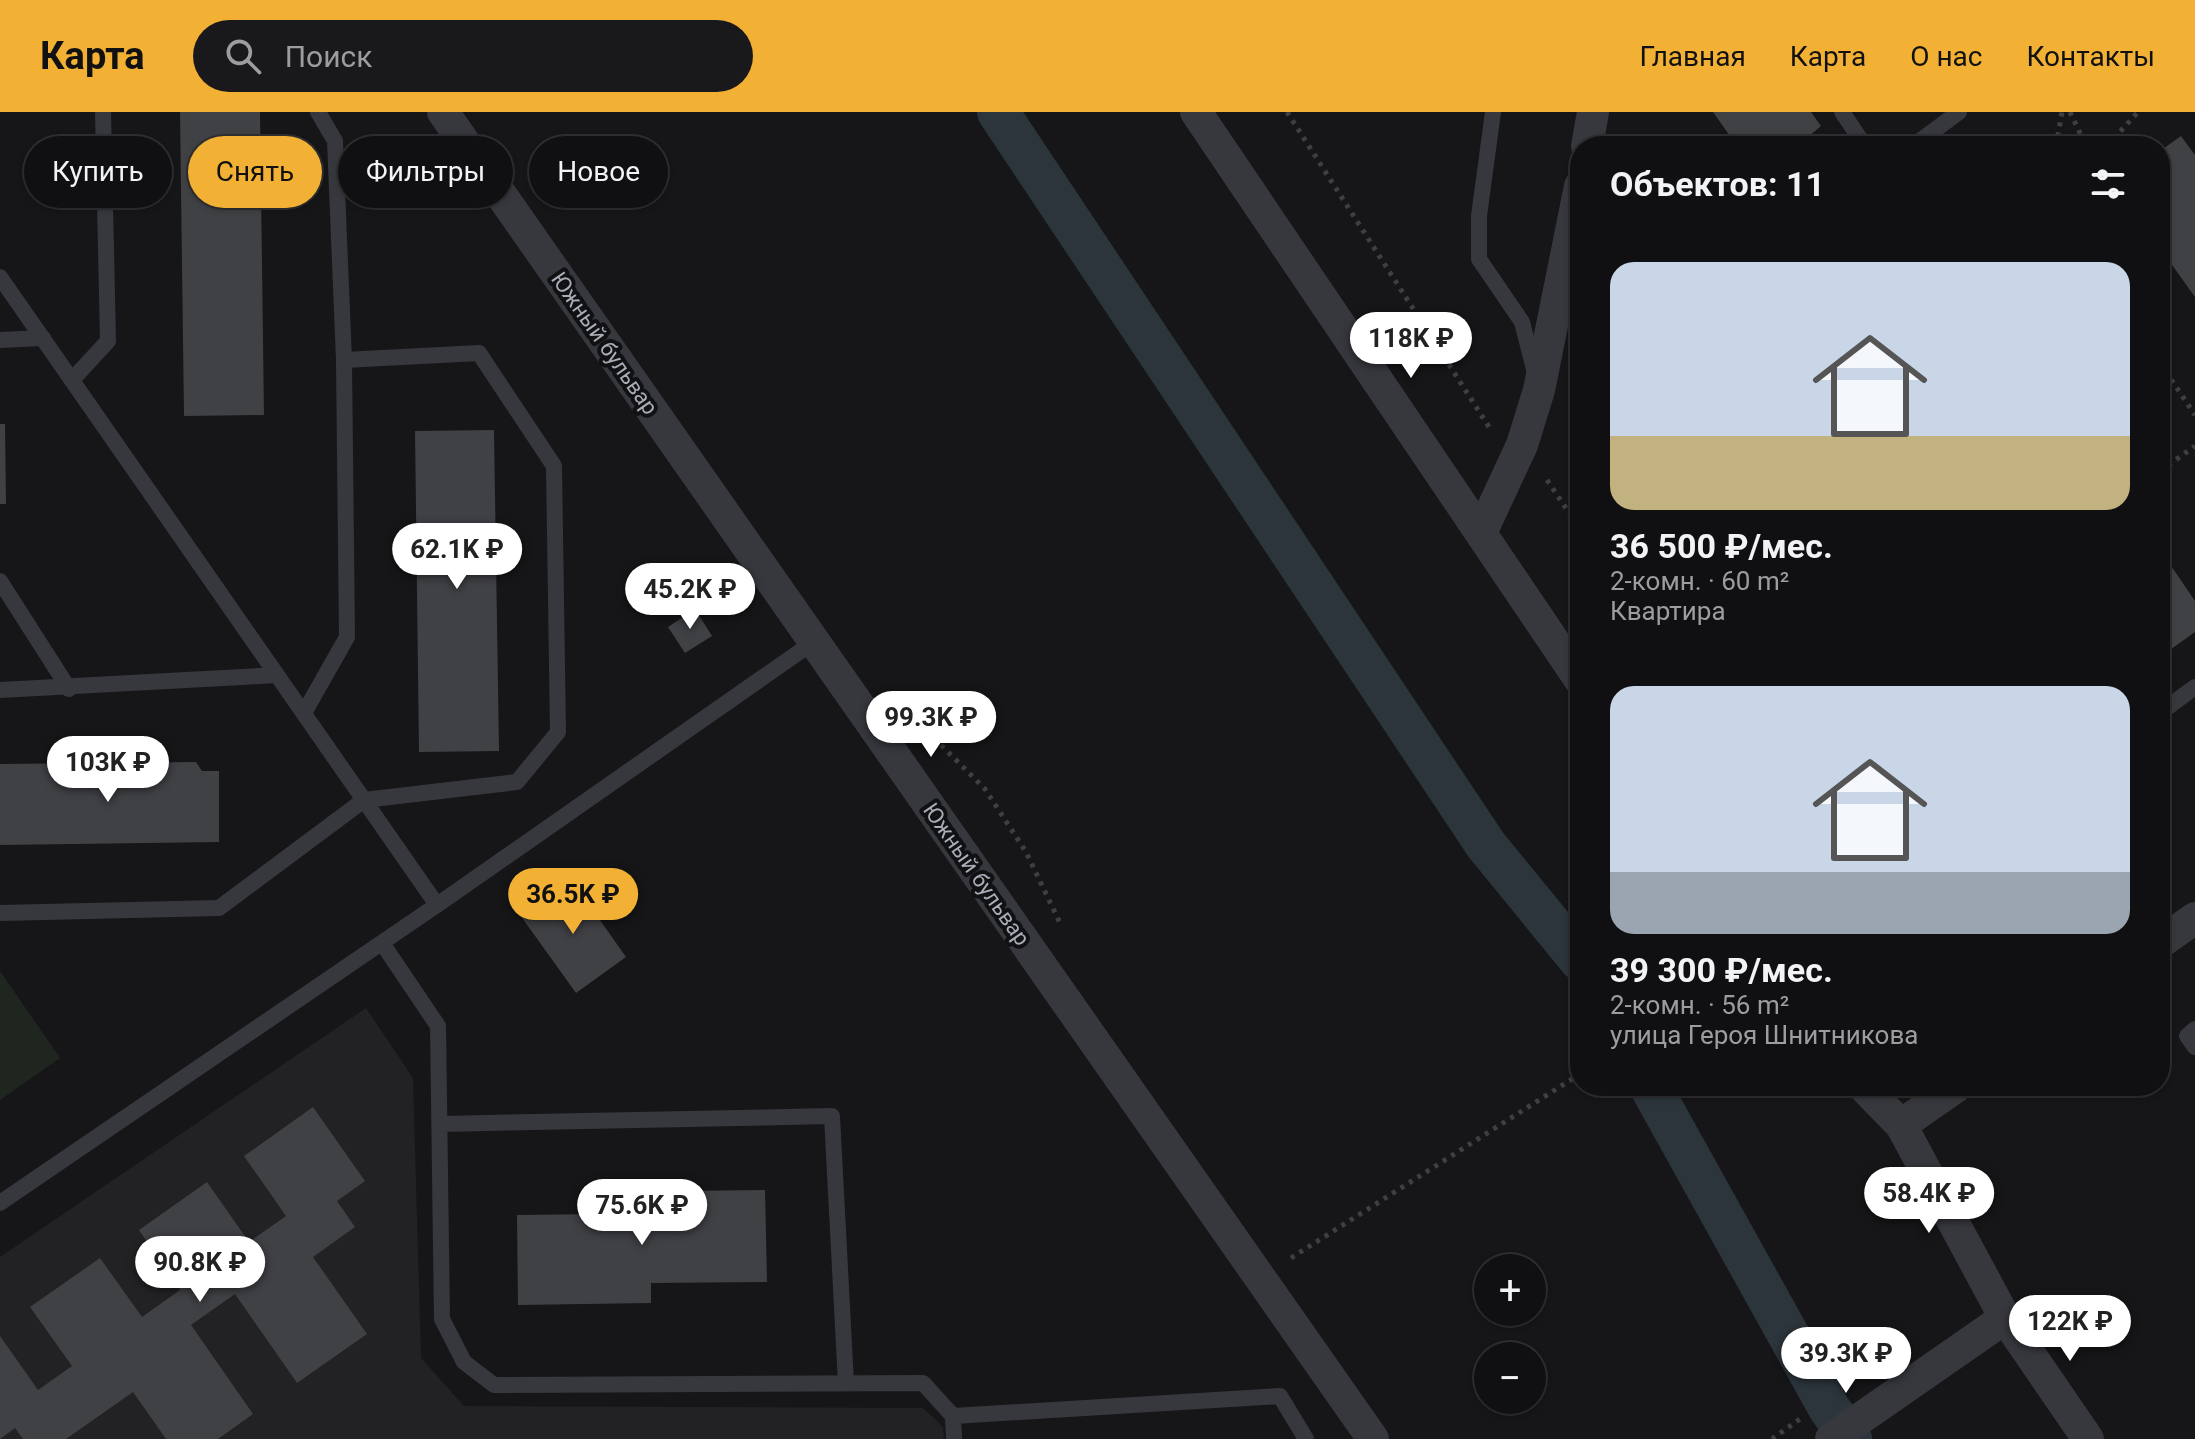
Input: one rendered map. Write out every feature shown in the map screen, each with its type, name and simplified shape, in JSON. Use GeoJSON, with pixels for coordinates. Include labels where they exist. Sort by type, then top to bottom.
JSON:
{"type":"FeatureCollection","features":[{"type":"Feature","properties":{"kind":"street","name":"Южный бульвар"},"geometry":{"type":"LineString","coordinates":[[443,112],[1373,1439]]}},
{"type":"Feature","properties":{"kind":"street"},"geometry":{"type":"LineString","coordinates":[[1196,112],[1570,665]]}},
{"type":"Feature","properties":{"kind":"street"},"geometry":{"type":"LineString","coordinates":[[1589,136],[1593,112]]}},
{"type":"Feature","properties":{"kind":"street"},"geometry":{"type":"LineString","coordinates":[[1481,533],[1522,445],[1539,390],[1570,236]]}},
{"type":"Feature","properties":{"kind":"street"},"geometry":{"type":"LineString","coordinates":[[2170,936],[2195,918]]}},
{"type":"Feature","properties":{"kind":"street"},"geometry":{"type":"LineString","coordinates":[[1873,1096],[1901,1125],[2005,1318],[2088,1439]]}},
{"type":"Feature","properties":{"kind":"street"},"geometry":{"type":"LineString","coordinates":[[1901,1125],[1943,1096]]}},
{"type":"Feature","properties":{"kind":"street"},"geometry":{"type":"LineString","coordinates":[[1831,1439],[2005,1318]]}},
{"type":"Feature","properties":{"kind":"lane"},"geometry":{"type":"LineString","coordinates":[[72,380],[108,341],[103,112]]}},
{"type":"Feature","properties":{"kind":"lane"},"geometry":{"type":"LineString","coordinates":[[304,713],[347,637],[344,360],[335,141],[318,112]]}},
{"type":"Feature","properties":{"kind":"lane"},"geometry":{"type":"LineString","coordinates":[[1493,112],[1479,216],[1479,259],[1522,322],[1539,390]]}},
{"type":"Feature","properties":{"kind":"lane"},"geometry":{"type":"LineString","coordinates":[[1842,112],[1858,136]]}},
{"type":"Feature","properties":{"kind":"lane"},"geometry":{"type":"LineString","coordinates":[[1927,136],[1959,112]]}},
{"type":"Feature","properties":{"kind":"lane"},"geometry":{"type":"LineString","coordinates":[[0,277],[437,905]]}},
{"type":"Feature","properties":{"kind":"lane"},"geometry":{"type":"LineString","coordinates":[[0,340],[43,338]]}},
{"type":"Feature","properties":{"kind":"lane"},"geometry":{"type":"LineString","coordinates":[[0,913],[219,908],[364,800],[517,782],[558,732],[554,466],[479,353],[344,360]]}},
{"type":"Feature","properties":{"kind":"lane"},"geometry":{"type":"LineString","coordinates":[[0,581],[69,689]]}},
{"type":"Feature","properties":{"kind":"lane"},"geometry":{"type":"LineString","coordinates":[[0,1203],[382,943],[815,641]]}},
{"type":"Feature","properties":{"kind":"lane"},"geometry":{"type":"LineString","coordinates":[[0,690],[69,689],[277,675]]}},
{"type":"Feature","properties":{"kind":"lane"},"geometry":{"type":"LineString","coordinates":[[2170,706],[2195,687]]}},
{"type":"Feature","properties":{"kind":"lane"},"geometry":{"type":"LineString","coordinates":[[382,943],[438,1026],[442,1319],[464,1362],[494,1385],[923,1383],[953,1416],[954,1439]]}},
{"type":"Feature","properties":{"kind":"lane"},"geometry":{"type":"LineString","coordinates":[[2195,1029],[2187,1036],[2195,1047]]}},
{"type":"Feature","properties":{"kind":"lane"},"geometry":{"type":"LineString","coordinates":[[440,1124],[832,1116],[846,1383]]}},
{"type":"Feature","properties":{"kind":"lane"},"geometry":{"type":"LineString","coordinates":[[953,1416],[1280,1396],[1306,1439]]}},
{"type":"Feature","properties":{"kind":"path"},"geometry":{"type":"LineString","coordinates":[[1287,112],[1492,432],[1522,445],[1570,515]]}},
{"type":"Feature","properties":{"kind":"path"},"geometry":{"type":"LineString","coordinates":[[2058,136],[2062,112]]}},
{"type":"Feature","properties":{"kind":"path"},"geometry":{"type":"LineString","coordinates":[[2070,112],[2081,136]]}},
{"type":"Feature","properties":{"kind":"path"},"geometry":{"type":"LineString","coordinates":[[2116,136],[2138,112]]}},
{"type":"Feature","properties":{"kind":"path"},"geometry":{"type":"LineString","coordinates":[[2170,378],[2195,415]]}},
{"type":"Feature","properties":{"kind":"path"},"geometry":{"type":"LineString","coordinates":[[2170,464],[2195,446]]}},
{"type":"Feature","properties":{"kind":"path"},"geometry":{"type":"LineString","coordinates":[[1260,1278],[1570,1078]]}},
{"type":"Feature","properties":{"kind":"shaded area"},"geometry":{"type":"Polygon","coordinates":[[[0,971],[60,1058],[0,1100],[0,971]]]}},
{"type":"Feature","properties":{"kind":"shaded area"},"geometry":{"type":"Polygon","coordinates":[[[366,1008],[413,1078],[421,1358],[464,1406],[923,1408],[943,1427],[944,1439],[0,1439],[0,1257],[366,1008]]]}},
{"type":"Feature","properties":{"kind":"building"},"geometry":{"type":"Polygon","coordinates":[[[180,112],[260,112],[260,136],[188,136],[188,208],[261,208],[264,415],[184,416],[180,112]]]}},
{"type":"Feature","properties":{"kind":"building"},"geometry":{"type":"Polygon","coordinates":[[[1713,112],[1811,112],[1821,126],[1809,136],[1730,136],[1713,112]]]}},
{"type":"Feature","properties":{"kind":"building"},"geometry":{"type":"Polygon","coordinates":[[[2181,136],[2195,155],[2195,297],[2170,262],[2170,144],[2181,136]]]}},
{"type":"Feature","properties":{"kind":"building"},"geometry":{"type":"Polygon","coordinates":[[[0,424],[5,424],[6,504],[0,504],[0,424]]]}},
{"type":"Feature","properties":{"kind":"building"},"geometry":{"type":"Polygon","coordinates":[[[494,430],[499,751],[419,752],[415,431],[494,430]]]}},
{"type":"Feature","properties":{"kind":"building"},"geometry":{"type":"Polygon","coordinates":[[[2170,564],[2195,601],[2195,632],[2170,650],[2170,564]]]}},
{"type":"Feature","properties":{"kind":"building"},"geometry":{"type":"Polygon","coordinates":[[[695,609],[712,636],[685,653],[668,627],[695,609]]]}},
{"type":"Feature","properties":{"kind":"building"},"geometry":{"type":"Polygon","coordinates":[[[196,762],[202,771],[219,771],[219,842],[0,845],[0,764],[196,762]]]}},
{"type":"Feature","properties":{"kind":"building"},"geometry":{"type":"Polygon","coordinates":[[[571,879],[626,957],[576,993],[520,915],[571,879]]]}},
{"type":"Feature","properties":{"kind":"building"},"geometry":{"type":"Polygon","coordinates":[[[313,1107],[365,1181],[337,1201],[355,1227],[313,1257],[367,1334],[297,1383],[235,1294],[191,1325],[253,1414],[218,1439],[166,1439],[133,1392],[66,1439],[23,1439],[15,1428],[0,1439],[0,1336],[38,1390],[72,1366],[30,1307],[100,1258],[142,1317],[180,1290],[139,1230],[207,1182],[249,1242],[286,1216],[244,1156],[313,1107]]]}},
{"type":"Feature","properties":{"kind":"building"},"geometry":{"type":"Polygon","coordinates":[[[765,1190],[767,1282],[651,1283],[651,1303],[518,1305],[517,1215],[602,1214],[602,1192],[765,1190]]]}},
{"type":"Feature","properties":{"kind":"waterway"},"geometry":{"type":"LineString","coordinates":[[998,112],[1486,845],[1570,948]]}},
{"type":"Feature","properties":{"kind":"waterway"},"geometry":{"type":"LineString","coordinates":[[1656,1096],[1829,1408],[1851,1439]]}}]}
